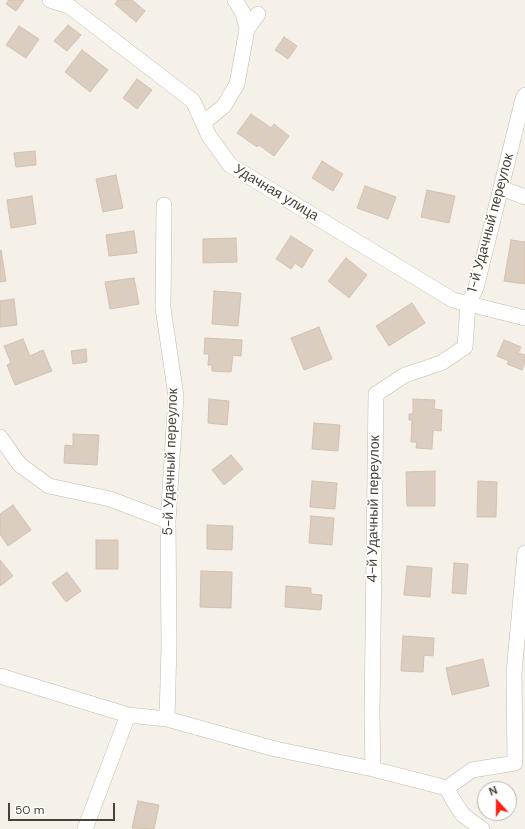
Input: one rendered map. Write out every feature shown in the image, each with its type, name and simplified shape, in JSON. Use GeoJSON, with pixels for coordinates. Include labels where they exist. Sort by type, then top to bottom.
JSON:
{"type":"FeatureCollection","features":[{"type":"Feature","properties":{"kind":"street","name":"Удачная улица"},"geometry":{"type":"LineString","coordinates":[[50,0],[71,3],[193,101],[208,136],[230,165],[453,300],[525,318]]}},
{"type":"Feature","properties":{"kind":"street"},"geometry":{"type":"LineString","coordinates":[[203,123],[224,106],[237,84],[247,29],[243,13],[235,0]]}},
{"type":"Feature","properties":{"kind":"street"},"geometry":{"type":"LineString","coordinates":[[247,29],[258,14]]}},
{"type":"Feature","properties":{"kind":"street","name":"1-й Удачный переулок"},"geometry":{"type":"LineString","coordinates":[[468,304],[476,288],[525,95]]}},
{"type":"Feature","properties":{"kind":"street"},"geometry":{"type":"LineString","coordinates":[[501,188],[525,197]]}},
{"type":"Feature","properties":{"kind":"street","name":"5-й Удачный переулок"},"geometry":{"type":"LineString","coordinates":[[164,205],[163,308],[176,396],[168,521],[169,646],[167,719]]}},
{"type":"Feature","properties":{"kind":"street","name":"4-й Удачный переулок"},"geometry":{"type":"LineString","coordinates":[[373,769],[372,716],[376,394],[405,376],[441,363],[465,347],[468,304]]}},
{"type":"Feature","properties":{"kind":"street"},"geometry":{"type":"LineString","coordinates":[[0,437],[20,465],[49,486],[110,500],[168,521]]}},
{"type":"Feature","properties":{"kind":"street"},"geometry":{"type":"LineString","coordinates":[[448,788],[472,770],[515,763],[514,673],[521,657],[525,553]]}},
{"type":"Feature","properties":{"kind":"street"},"geometry":{"type":"LineString","coordinates":[[0,676],[128,715],[167,719],[275,749],[373,769],[448,788]]}},
{"type":"Feature","properties":{"kind":"street"},"geometry":{"type":"LineString","coordinates":[[85,829],[128,715]]}},
{"type":"Feature","properties":{"kind":"street"},"geometry":{"type":"LineString","coordinates":[[448,788],[453,800],[463,815],[482,829]]}},
{"type":"Feature","properties":{"kind":"building"},"geometry":{"type":"Polygon","coordinates":[[[9,0],[24,0],[16,11],[6,4],[9,0]]]}},
{"type":"Feature","properties":{"kind":"building"},"geometry":{"type":"Polygon","coordinates":[[[118,0],[132,0],[145,11],[136,22],[115,4],[118,0]]]}},
{"type":"Feature","properties":{"kind":"building"},"geometry":{"type":"Polygon","coordinates":[[[68,25],[81,35],[67,51],[54,41],[68,25]]]}},
{"type":"Feature","properties":{"kind":"building"},"geometry":{"type":"Polygon","coordinates":[[[19,26],[39,39],[26,58],[6,45],[19,26]]]}},
{"type":"Feature","properties":{"kind":"building"},"geometry":{"type":"Polygon","coordinates":[[[284,37],[297,46],[288,59],[275,50],[284,37]]]}},
{"type":"Feature","properties":{"kind":"building"},"geometry":{"type":"Polygon","coordinates":[[[82,50],[108,70],[90,92],[65,72],[82,50]]]}},
{"type":"Feature","properties":{"kind":"building"},"geometry":{"type":"Polygon","coordinates":[[[137,79],[152,90],[137,109],[123,98],[137,79]]]}},
{"type":"Feature","properties":{"kind":"building"},"geometry":{"type":"Polygon","coordinates":[[[251,114],[271,128],[274,124],[289,136],[274,156],[259,145],[257,147],[237,133],[251,114]]]}},
{"type":"Feature","properties":{"kind":"building"},"geometry":{"type":"Polygon","coordinates":[[[35,151],[36,165],[16,167],[14,153],[35,151]]]}},
{"type":"Feature","properties":{"kind":"building"},"geometry":{"type":"Polygon","coordinates":[[[322,161],[343,174],[333,191],[312,178],[322,161]]]}},
{"type":"Feature","properties":{"kind":"building"},"geometry":{"type":"Polygon","coordinates":[[[116,175],[123,208],[103,212],[96,179],[116,175]]]}},
{"type":"Feature","properties":{"kind":"building"},"geometry":{"type":"Polygon","coordinates":[[[365,186],[396,197],[388,219],[357,208],[365,186]]]}},
{"type":"Feature","properties":{"kind":"building"},"geometry":{"type":"Polygon","coordinates":[[[427,190],[455,196],[449,223],[421,217],[427,190]]]}},
{"type":"Feature","properties":{"kind":"building"},"geometry":{"type":"Polygon","coordinates":[[[32,196],[36,224],[11,228],[7,200],[32,196]]]}},
{"type":"Feature","properties":{"kind":"building"},"geometry":{"type":"Polygon","coordinates":[[[134,231],[137,253],[109,256],[106,235],[134,231]]]}},
{"type":"Feature","properties":{"kind":"building"},"geometry":{"type":"Polygon","coordinates":[[[291,236],[313,250],[302,268],[295,263],[291,269],[276,259],[291,236]]]}},
{"type":"Feature","properties":{"kind":"building"},"geometry":{"type":"Polygon","coordinates":[[[236,238],[237,262],[203,263],[203,239],[236,238]]]}},
{"type":"Feature","properties":{"kind":"building"},"geometry":{"type":"Polygon","coordinates":[[[511,240],[525,242],[525,284],[504,281],[511,240]]]}},
{"type":"Feature","properties":{"kind":"building"},"geometry":{"type":"Polygon","coordinates":[[[0,250],[6,281],[0,282],[0,250]]]}},
{"type":"Feature","properties":{"kind":"building"},"geometry":{"type":"Polygon","coordinates":[[[346,258],[367,275],[349,298],[328,281],[346,258]]]}},
{"type":"Feature","properties":{"kind":"building"},"geometry":{"type":"Polygon","coordinates":[[[134,278],[139,304],[110,309],[105,282],[134,278]]]}},
{"type":"Feature","properties":{"kind":"building"},"geometry":{"type":"Polygon","coordinates":[[[214,291],[241,293],[238,326],[212,324],[214,291]]]}},
{"type":"Feature","properties":{"kind":"building"},"geometry":{"type":"Polygon","coordinates":[[[14,299],[17,325],[0,327],[0,301],[14,299]]]}},
{"type":"Feature","properties":{"kind":"building"},"geometry":{"type":"Polygon","coordinates":[[[412,303],[425,323],[389,346],[376,326],[412,303]]]}},
{"type":"Feature","properties":{"kind":"building"},"geometry":{"type":"Polygon","coordinates":[[[319,327],[332,359],[304,370],[291,338],[319,327]]]}},
{"type":"Feature","properties":{"kind":"building"},"geometry":{"type":"Polygon","coordinates":[[[205,338],[242,340],[241,356],[233,355],[231,372],[212,371],[212,365],[208,365],[209,354],[204,354],[205,338]]]}},
{"type":"Feature","properties":{"kind":"building"},"geometry":{"type":"Polygon","coordinates":[[[23,339],[30,356],[43,350],[52,371],[15,385],[7,365],[11,363],[4,346],[23,339]]]}},
{"type":"Feature","properties":{"kind":"building"},"geometry":{"type":"Polygon","coordinates":[[[504,340],[521,347],[518,353],[525,355],[525,362],[522,370],[507,364],[509,361],[497,356],[504,340]]]}},
{"type":"Feature","properties":{"kind":"building"},"geometry":{"type":"Polygon","coordinates":[[[86,349],[87,362],[73,364],[71,351],[86,349]]]}},
{"type":"Feature","properties":{"kind":"building"},"geometry":{"type":"Polygon","coordinates":[[[209,399],[229,401],[227,425],[208,423],[209,399]]]}},
{"type":"Feature","properties":{"kind":"building"},"geometry":{"type":"Polygon","coordinates":[[[413,399],[435,400],[434,409],[442,410],[441,431],[433,430],[432,449],[416,448],[417,442],[411,442],[412,420],[409,420],[409,414],[413,414],[413,399]]]}},
{"type":"Feature","properties":{"kind":"building"},"geometry":{"type":"Polygon","coordinates":[[[314,423],[340,425],[338,451],[312,449],[314,423]]]}},
{"type":"Feature","properties":{"kind":"building"},"geometry":{"type":"Polygon","coordinates":[[[73,434],[99,435],[97,465],[64,463],[65,445],[73,446],[73,434]]]}},
{"type":"Feature","properties":{"kind":"building"},"geometry":{"type":"Polygon","coordinates":[[[231,455],[243,469],[224,485],[212,470],[231,455]]]}},
{"type":"Feature","properties":{"kind":"building"},"geometry":{"type":"Polygon","coordinates":[[[435,471],[435,506],[407,506],[406,472],[435,471]]]}},
{"type":"Feature","properties":{"kind":"building"},"geometry":{"type":"Polygon","coordinates":[[[312,481],[337,483],[335,509],[310,507],[312,481]]]}},
{"type":"Feature","properties":{"kind":"building"},"geometry":{"type":"Polygon","coordinates":[[[478,481],[497,482],[496,517],[477,517],[478,481]]]}},
{"type":"Feature","properties":{"kind":"building"},"geometry":{"type":"Polygon","coordinates":[[[13,505],[31,530],[8,546],[0,534],[0,514],[13,505]]]}},
{"type":"Feature","properties":{"kind":"building"},"geometry":{"type":"Polygon","coordinates":[[[311,516],[334,518],[332,545],[309,543],[311,516]]]}},
{"type":"Feature","properties":{"kind":"building"},"geometry":{"type":"Polygon","coordinates":[[[207,525],[233,526],[232,550],[207,549],[207,525]]]}},
{"type":"Feature","properties":{"kind":"building"},"geometry":{"type":"Polygon","coordinates":[[[96,540],[118,540],[118,569],[96,569],[96,540]]]}},
{"type":"Feature","properties":{"kind":"building"},"geometry":{"type":"Polygon","coordinates":[[[0,560],[13,576],[0,586],[0,560]]]}},
{"type":"Feature","properties":{"kind":"building"},"geometry":{"type":"Polygon","coordinates":[[[454,563],[468,564],[466,594],[452,593],[454,563]]]}},
{"type":"Feature","properties":{"kind":"building"},"geometry":{"type":"Polygon","coordinates":[[[407,566],[432,568],[430,597],[404,595],[407,566]]]}},
{"type":"Feature","properties":{"kind":"building"},"geometry":{"type":"Polygon","coordinates":[[[201,571],[232,572],[231,608],[200,607],[201,571]]]}},
{"type":"Feature","properties":{"kind":"building"},"geometry":{"type":"Polygon","coordinates":[[[67,572],[81,591],[66,602],[52,583],[67,572]]]}},
{"type":"Feature","properties":{"kind":"building"},"geometry":{"type":"Polygon","coordinates":[[[286,586],[311,588],[311,594],[322,595],[321,610],[285,607],[286,586]]]}},
{"type":"Feature","properties":{"kind":"building"},"geometry":{"type":"Polygon","coordinates":[[[403,636],[434,638],[433,656],[424,655],[423,672],[401,671],[403,636]]]}},
{"type":"Feature","properties":{"kind":"building"},"geometry":{"type":"Polygon","coordinates":[[[483,659],[489,686],[452,695],[446,668],[483,659]]]}},
{"type":"Feature","properties":{"kind":"building"},"geometry":{"type":"Polygon","coordinates":[[[138,801],[159,805],[154,829],[132,828],[138,801]]]}}]}
